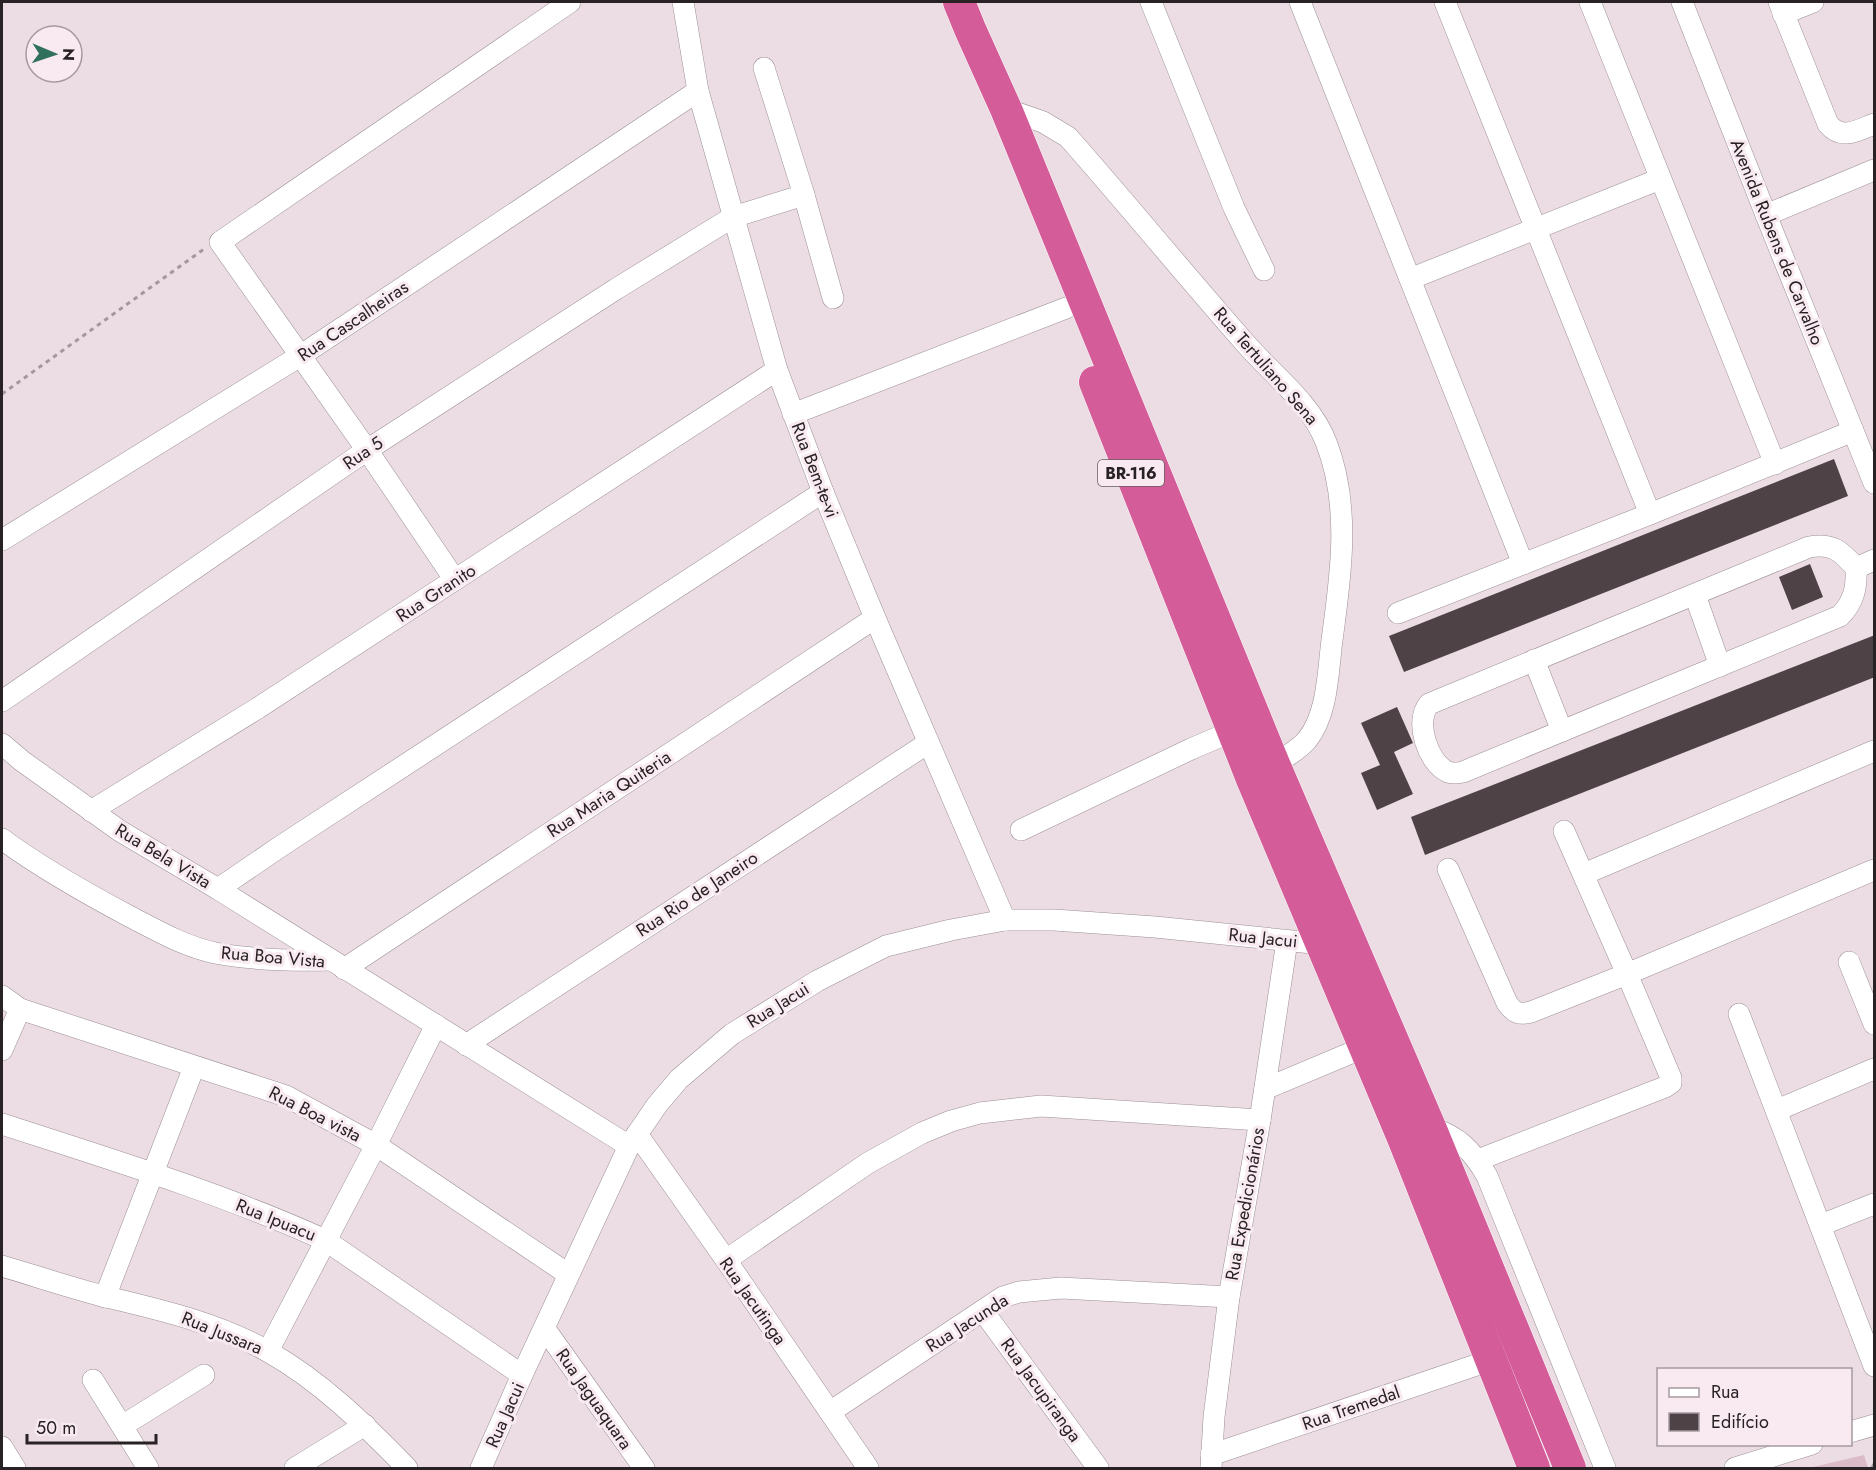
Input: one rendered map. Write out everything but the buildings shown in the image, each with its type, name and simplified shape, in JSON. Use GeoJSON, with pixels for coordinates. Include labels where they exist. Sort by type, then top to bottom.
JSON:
{"type":"FeatureCollection","features":[{"type":"Feature","properties":{"kind":"highway","name":"BR-116"},"geometry":{"type":"LineString","coordinates":[[938,2],[1066,308],[1233,731],[1322,944]]}},
{"type":"Feature","properties":{"kind":"highway"},"geometry":{"type":"LineString","coordinates":[[965,11],[1275,764],[1417,1132],[1491,1360],[1534,1468]]}},
{"type":"Feature","properties":{"kind":"highway"},"geometry":{"type":"LineString","coordinates":[[1322,944],[1365,1047],[1417,1132],[1570,1468]]}},
{"type":"Feature","properties":{"kind":"street"},"geometry":{"type":"LineString","coordinates":[[455,580],[367,450],[220,242],[570,2]]}},
{"type":"Feature","properties":{"kind":"street","name":"Rua Bem-te-vi"},"geometry":{"type":"LineString","coordinates":[[683,2],[698,91],[777,370],[823,492],[875,618],[1005,920]]}},
{"type":"Feature","properties":{"kind":"street"},"geometry":{"type":"LineString","coordinates":[[1151,2],[1234,208],[1264,270]]}},
{"type":"Feature","properties":{"kind":"street"},"geometry":{"type":"LineString","coordinates":[[1300,2],[1523,564]]}},
{"type":"Feature","properties":{"kind":"street"},"geometry":{"type":"LineString","coordinates":[[1445,2],[1650,514]]}},
{"type":"Feature","properties":{"kind":"street"},"geometry":{"type":"LineString","coordinates":[[1590,2],[1774,464]]}},
{"type":"Feature","properties":{"kind":"street","name":"Avenida Rubens de Carvalho"},"geometry":{"type":"LineString","coordinates":[[1682,2],[1875,483]]}},
{"type":"Feature","properties":{"kind":"street"},"geometry":{"type":"LineString","coordinates":[[1813,2],[1781,8],[1828,124],[1840,134],[1848,134],[1875,124]]}},
{"type":"Feature","properties":{"kind":"street"},"geometry":{"type":"LineString","coordinates":[[764,68],[804,195],[833,298]]}},
{"type":"Feature","properties":{"kind":"street","name":"Rua Cascalheiras"},"geometry":{"type":"LineString","coordinates":[[2,540],[300,356],[698,91]]}},
{"type":"Feature","properties":{"kind":"street","name":"Rua Tertuliano Sena"},"geometry":{"type":"LineString","coordinates":[[1006,109],[1043,122],[1068,137],[1247,346],[1296,397],[1315,420],[1326,440],[1335,466],[1339,492],[1342,562],[1323,703],[1315,728],[1307,740],[1297,750],[1275,764]]}},
{"type":"Feature","properties":{"kind":"street"},"geometry":{"type":"LineString","coordinates":[[1766,215],[1875,170]]}},
{"type":"Feature","properties":{"kind":"street"},"geometry":{"type":"LineString","coordinates":[[1410,279],[1660,179]]}},
{"type":"Feature","properties":{"kind":"street","name":"Rua 5"},"geometry":{"type":"LineString","coordinates":[[2,701],[367,450],[616,290],[733,217],[804,195]]}},
{"type":"Feature","properties":{"kind":"street"},"geometry":{"type":"LineString","coordinates":[[793,414],[1066,308]]}},
{"type":"Feature","properties":{"kind":"street","name":"Rua Granito"},"geometry":{"type":"LineString","coordinates":[[91,811],[258,708],[777,370]]}},
{"type":"Feature","properties":{"kind":"street"},"geometry":{"type":"LineString","coordinates":[[1398,613],[1853,431]]}},
{"type":"Feature","properties":{"kind":"street"},"geometry":{"type":"LineString","coordinates":[[218,890],[823,492]]}},
{"type":"Feature","properties":{"kind":"street"},"geometry":{"type":"LineString","coordinates":[[1820,545],[1836,549],[1865,564],[1851,602],[1840,616],[1463,772],[1450,773],[1442,767],[1426,744],[1422,721],[1429,704],[1809,547],[1820,545]]}},
{"type":"Feature","properties":{"kind":"street"},"geometry":{"type":"LineString","coordinates":[[1695,595],[1720,666]]}},
{"type":"Feature","properties":{"kind":"street","name":"Rua Maria Quiteria"},"geometry":{"type":"LineString","coordinates":[[337,964],[875,618]]}},
{"type":"Feature","properties":{"kind":"street"},"geometry":{"type":"LineString","coordinates":[[1534,660],[1562,731]]}},
{"type":"Feature","properties":{"kind":"street"},"geometry":{"type":"LineString","coordinates":[[1021,830],[1233,731]]}},
{"type":"Feature","properties":{"kind":"street","name":"Rua Rio de Janeiro"},"geometry":{"type":"LineString","coordinates":[[466,1045],[928,743]]}},
{"type":"Feature","properties":{"kind":"street","name":"Rua Bela Vista"},"geometry":{"type":"LineString","coordinates":[[2,744],[22,761],[120,831],[337,964]]}},
{"type":"Feature","properties":{"kind":"street"},"geometry":{"type":"LineString","coordinates":[[1584,874],[1875,751]]}},
{"type":"Feature","properties":{"kind":"street"},"geometry":{"type":"LineString","coordinates":[[1478,1160],[1671,1083],[1671,1078],[1627,974],[1564,831]]}},
{"type":"Feature","properties":{"kind":"street","name":"Rua Boa Vista"},"geometry":{"type":"LineString","coordinates":[[2,839],[27,858],[90,896],[179,942],[214,953],[337,964],[466,1045],[633,1140]]}},
{"type":"Feature","properties":{"kind":"street"},"geometry":{"type":"LineString","coordinates":[[1448,869],[1507,1003],[1512,1011],[1519,1014],[1627,974],[1875,870]]}},
{"type":"Feature","properties":{"kind":"street","name":"Rua Jacui"},"geometry":{"type":"LineString","coordinates":[[481,1468],[568,1274],[633,1140],[657,1105],[679,1079],[732,1034],[817,981],[886,946],[1005,920],[1054,920],[1155,927],[1322,944]]}},
{"type":"Feature","properties":{"kind":"street","name":"Rua Expedicionários"},"geometry":{"type":"LineString","coordinates":[[1211,1462],[1229,1297],[1260,1120],[1287,940]]}},
{"type":"Feature","properties":{"kind":"street"},"geometry":{"type":"LineString","coordinates":[[1849,962],[1875,1024]]}},
{"type":"Feature","properties":{"kind":"street","name":"Rua Boa vista"},"geometry":{"type":"LineString","coordinates":[[2,996],[20,1009],[286,1096],[376,1145],[568,1274]]}},
{"type":"Feature","properties":{"kind":"street"},"geometry":{"type":"LineString","coordinates":[[2,1050],[20,1009]]}},
{"type":"Feature","properties":{"kind":"street"},"geometry":{"type":"LineString","coordinates":[[1739,1014],[1821,1225],[1870,1340],[1875,1366]]}},
{"type":"Feature","properties":{"kind":"street"},"geometry":{"type":"LineString","coordinates":[[268,1351],[436,1025]]}},
{"type":"Feature","properties":{"kind":"street"},"geometry":{"type":"LineString","coordinates":[[1264,1089],[1365,1047]]}},
{"type":"Feature","properties":{"kind":"street"},"geometry":{"type":"LineString","coordinates":[[105,1297],[194,1067]]}},
{"type":"Feature","properties":{"kind":"street"},"geometry":{"type":"LineString","coordinates":[[1777,1110],[1875,1070]]}},
{"type":"Feature","properties":{"kind":"street"},"geometry":{"type":"LineString","coordinates":[[726,1260],[868,1163],[922,1132],[980,1113],[1041,1106],[1260,1120]]}},
{"type":"Feature","properties":{"kind":"street","name":"Rua Ipuacu"},"geometry":{"type":"LineString","coordinates":[[2,1124],[154,1173],[325,1240],[522,1375]]}},
{"type":"Feature","properties":{"kind":"street"},"geometry":{"type":"LineString","coordinates":[[1417,1132],[1456,1139],[1478,1160],[1487,1176],[1605,1468]]}},
{"type":"Feature","properties":{"kind":"street","name":"Rua Jacutinga"},"geometry":{"type":"LineString","coordinates":[[633,1140],[726,1260],[868,1468]]}},
{"type":"Feature","properties":{"kind":"street"},"geometry":{"type":"LineString","coordinates":[[1821,1225],[1875,1204]]}},
{"type":"Feature","properties":{"kind":"street","name":"Rua Jussara"},"geometry":{"type":"LineString","coordinates":[[2,1266],[105,1297],[177,1315],[232,1334],[268,1351],[306,1377],[365,1425],[407,1468]]}},
{"type":"Feature","properties":{"kind":"street","name":"Rua Jacunda"},"geometry":{"type":"LineString","coordinates":[[830,1412],[1003,1297],[1019,1292],[1061,1288],[1229,1297]]}},
{"type":"Feature","properties":{"kind":"street","name":"Rua Jacupiranga"},"geometry":{"type":"LineString","coordinates":[[983,1311],[1098,1468]]}},
{"type":"Feature","properties":{"kind":"street","name":"Rua Jaguaquara"},"geometry":{"type":"LineString","coordinates":[[545,1329],[644,1468]]}},
{"type":"Feature","properties":{"kind":"street","name":"Rua Tremedal"},"geometry":{"type":"LineString","coordinates":[[1211,1462],[1491,1360]]}},
{"type":"Feature","properties":{"kind":"street"},"geometry":{"type":"LineString","coordinates":[[122,1426],[204,1375]]}},
{"type":"Feature","properties":{"kind":"street"},"geometry":{"type":"LineString","coordinates":[[93,1380],[148,1468]]}},
{"type":"Feature","properties":{"kind":"street"},"geometry":{"type":"LineString","coordinates":[[295,1468],[365,1425]]}},
{"type":"Feature","properties":{"kind":"street"},"geometry":{"type":"LineString","coordinates":[[1852,1432],[1875,1425]]}},
{"type":"Feature","properties":{"kind":"street"},"geometry":{"type":"LineString","coordinates":[[1735,1468],[1806,1446]]}},
{"type":"Feature","properties":{"kind":"street"},"geometry":{"type":"LineString","coordinates":[[2,1447],[15,1468]]}},
{"type":"Feature","properties":{"kind":"path"},"geometry":{"type":"LineString","coordinates":[[2,394],[199,252],[220,242]]}},
{"type":"Feature","properties":{"kind":"path"},"geometry":{"type":"LineString","coordinates":[[1872,1468],[1875,1464]]}},
{"type":"Feature","properties":{"kind":"shaded area"},"geometry":{"type":"Polygon","coordinates":[[[1864,1455],[1868,1468],[1809,1468],[1864,1455]]]}}]}
